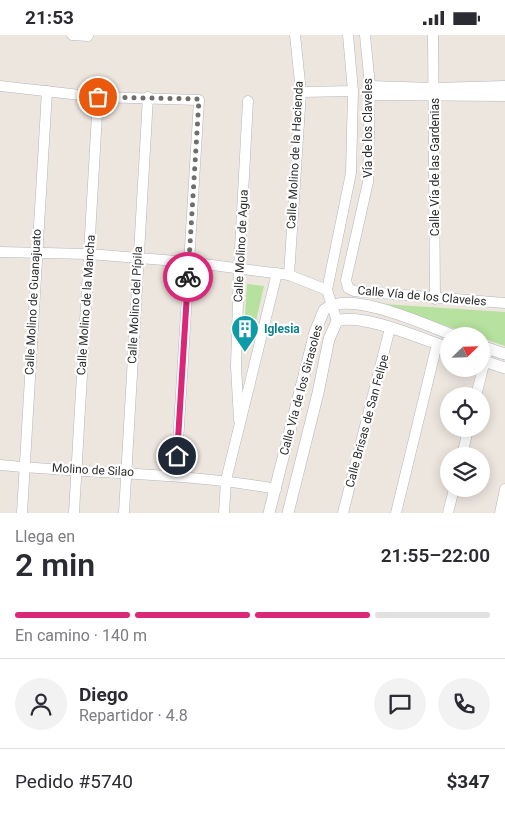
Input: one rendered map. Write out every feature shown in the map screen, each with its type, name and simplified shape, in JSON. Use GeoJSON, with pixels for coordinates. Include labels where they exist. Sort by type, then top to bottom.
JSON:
{"type":"FeatureCollection","features":[{"type":"Feature","properties":{"kind":"street"},"geometry":{"type":"LineString","coordinates":[[72,35],[88,37]]}},
{"type":"Feature","properties":{"kind":"street","name":"Calle Molino de la Hacienda"},"geometry":{"type":"LineString","coordinates":[[289,275],[301,92],[295,35]]}},
{"type":"Feature","properties":{"kind":"street"},"geometry":{"type":"LineString","coordinates":[[348,35],[353,91],[351,173],[327,290],[337,321],[348,319],[390,328],[440,345]]}},
{"type":"Feature","properties":{"kind":"street","name":"Vía de los Claveles"},"geometry":{"type":"LineString","coordinates":[[346,280],[368,182],[370,91],[365,35]]}},
{"type":"Feature","properties":{"kind":"street","name":"Calle Vía de las Gardenias"},"geometry":{"type":"LineString","coordinates":[[433,35],[435,299]]}},
{"type":"Feature","properties":{"kind":"street"},"geometry":{"type":"LineString","coordinates":[[0,86],[98,97],[199,99],[176,475]]}},
{"type":"Feature","properties":{"kind":"street"},"geometry":{"type":"LineString","coordinates":[[434,92],[505,86]]}},
{"type":"Feature","properties":{"kind":"street","name":"Calle Molino de Guanajuato"},"geometry":{"type":"LineString","coordinates":[[22,513],[47,91]]}},
{"type":"Feature","properties":{"kind":"street"},"geometry":{"type":"LineString","coordinates":[[301,92],[353,91]]}},
{"type":"Feature","properties":{"kind":"street"},"geometry":{"type":"LineString","coordinates":[[370,91],[505,96]]}},
{"type":"Feature","properties":{"kind":"street","name":"Calle Molino de la Mancha"},"geometry":{"type":"LineString","coordinates":[[74,513],[75,469],[98,97]]}},
{"type":"Feature","properties":{"kind":"street","name":"Calle Molino del Pípila"},"geometry":{"type":"LineString","coordinates":[[124,513],[148,97]]}},
{"type":"Feature","properties":{"kind":"street","name":"Calle Molino de Agua"},"geometry":{"type":"LineString","coordinates":[[239,420],[236,366],[248,101]]}},
{"type":"Feature","properties":{"kind":"street"},"geometry":{"type":"LineString","coordinates":[[0,252],[89,254],[188,262],[289,275],[327,290]]}},
{"type":"Feature","properties":{"kind":"street","name":"Calle Molino de Agua"},"geometry":{"type":"LineString","coordinates":[[224,513],[226,480],[239,420],[276,273]]}},
{"type":"Feature","properties":{"kind":"street","name":"Calle Vía de los Claveles"},"geometry":{"type":"LineString","coordinates":[[346,280],[348,288],[354,291],[435,299],[505,303]]}},
{"type":"Feature","properties":{"kind":"street"},"geometry":{"type":"LineString","coordinates":[[332,304],[346,303],[368,306],[440,331]]}},
{"type":"Feature","properties":{"kind":"street","name":"Calle Vía de los Girasoles"},"geometry":{"type":"LineString","coordinates":[[269,513],[318,323],[324,310],[332,304]]}},
{"type":"Feature","properties":{"kind":"street","name":"Calle Vía de los Girasoles"},"geometry":{"type":"LineString","coordinates":[[288,513],[318,393],[329,339],[337,321]]}},
{"type":"Feature","properties":{"kind":"street","name":"Calle Brisas de San Felipe"},"geometry":{"type":"LineString","coordinates":[[343,513],[390,328]]}},
{"type":"Feature","properties":{"kind":"street"},"geometry":{"type":"LineString","coordinates":[[396,513],[437,344]]}},
{"type":"Feature","properties":{"kind":"street"},"geometry":{"type":"LineString","coordinates":[[490,349],[505,354]]}},
{"type":"Feature","properties":{"kind":"street"},"geometry":{"type":"LineString","coordinates":[[490,363],[505,368]]}},
{"type":"Feature","properties":{"kind":"street","name":"Molino de Silao"},"geometry":{"type":"LineString","coordinates":[[0,465],[176,475],[226,480],[276,489]]}},
{"type":"Feature","properties":{"kind":"street"},"geometry":{"type":"LineString","coordinates":[[500,513],[505,489]]}},
{"type":"Feature","properties":{"kind":"street"},"geometry":{"type":"LineString","coordinates":[[448,513],[452,497]]}},
{"type":"Feature","properties":{"kind":"green space"},"geometry":{"type":"Polygon","coordinates":[[[247,284],[264,286],[253,334],[244,334],[247,284]]]}},
{"type":"Feature","properties":{"kind":"green space"},"geometry":{"type":"Polygon","coordinates":[[[383,304],[505,312],[505,346],[490,341],[490,327],[450,327],[383,304]]]}},
{"type":"Feature","properties":{"kind":"way so far"},"geometry":{"type":"LineString","coordinates":[[98,97],[199,99],[188,277]]}},
{"type":"Feature","properties":{"kind":"place","name":"Iglesia"},"geometry":{"type":"Point","coordinates":[245,353]}},
{"type":"Feature","properties":{"kind":"route"},"geometry":{"type":"LineString","coordinates":[[177,456],[188,277]]}}]}
